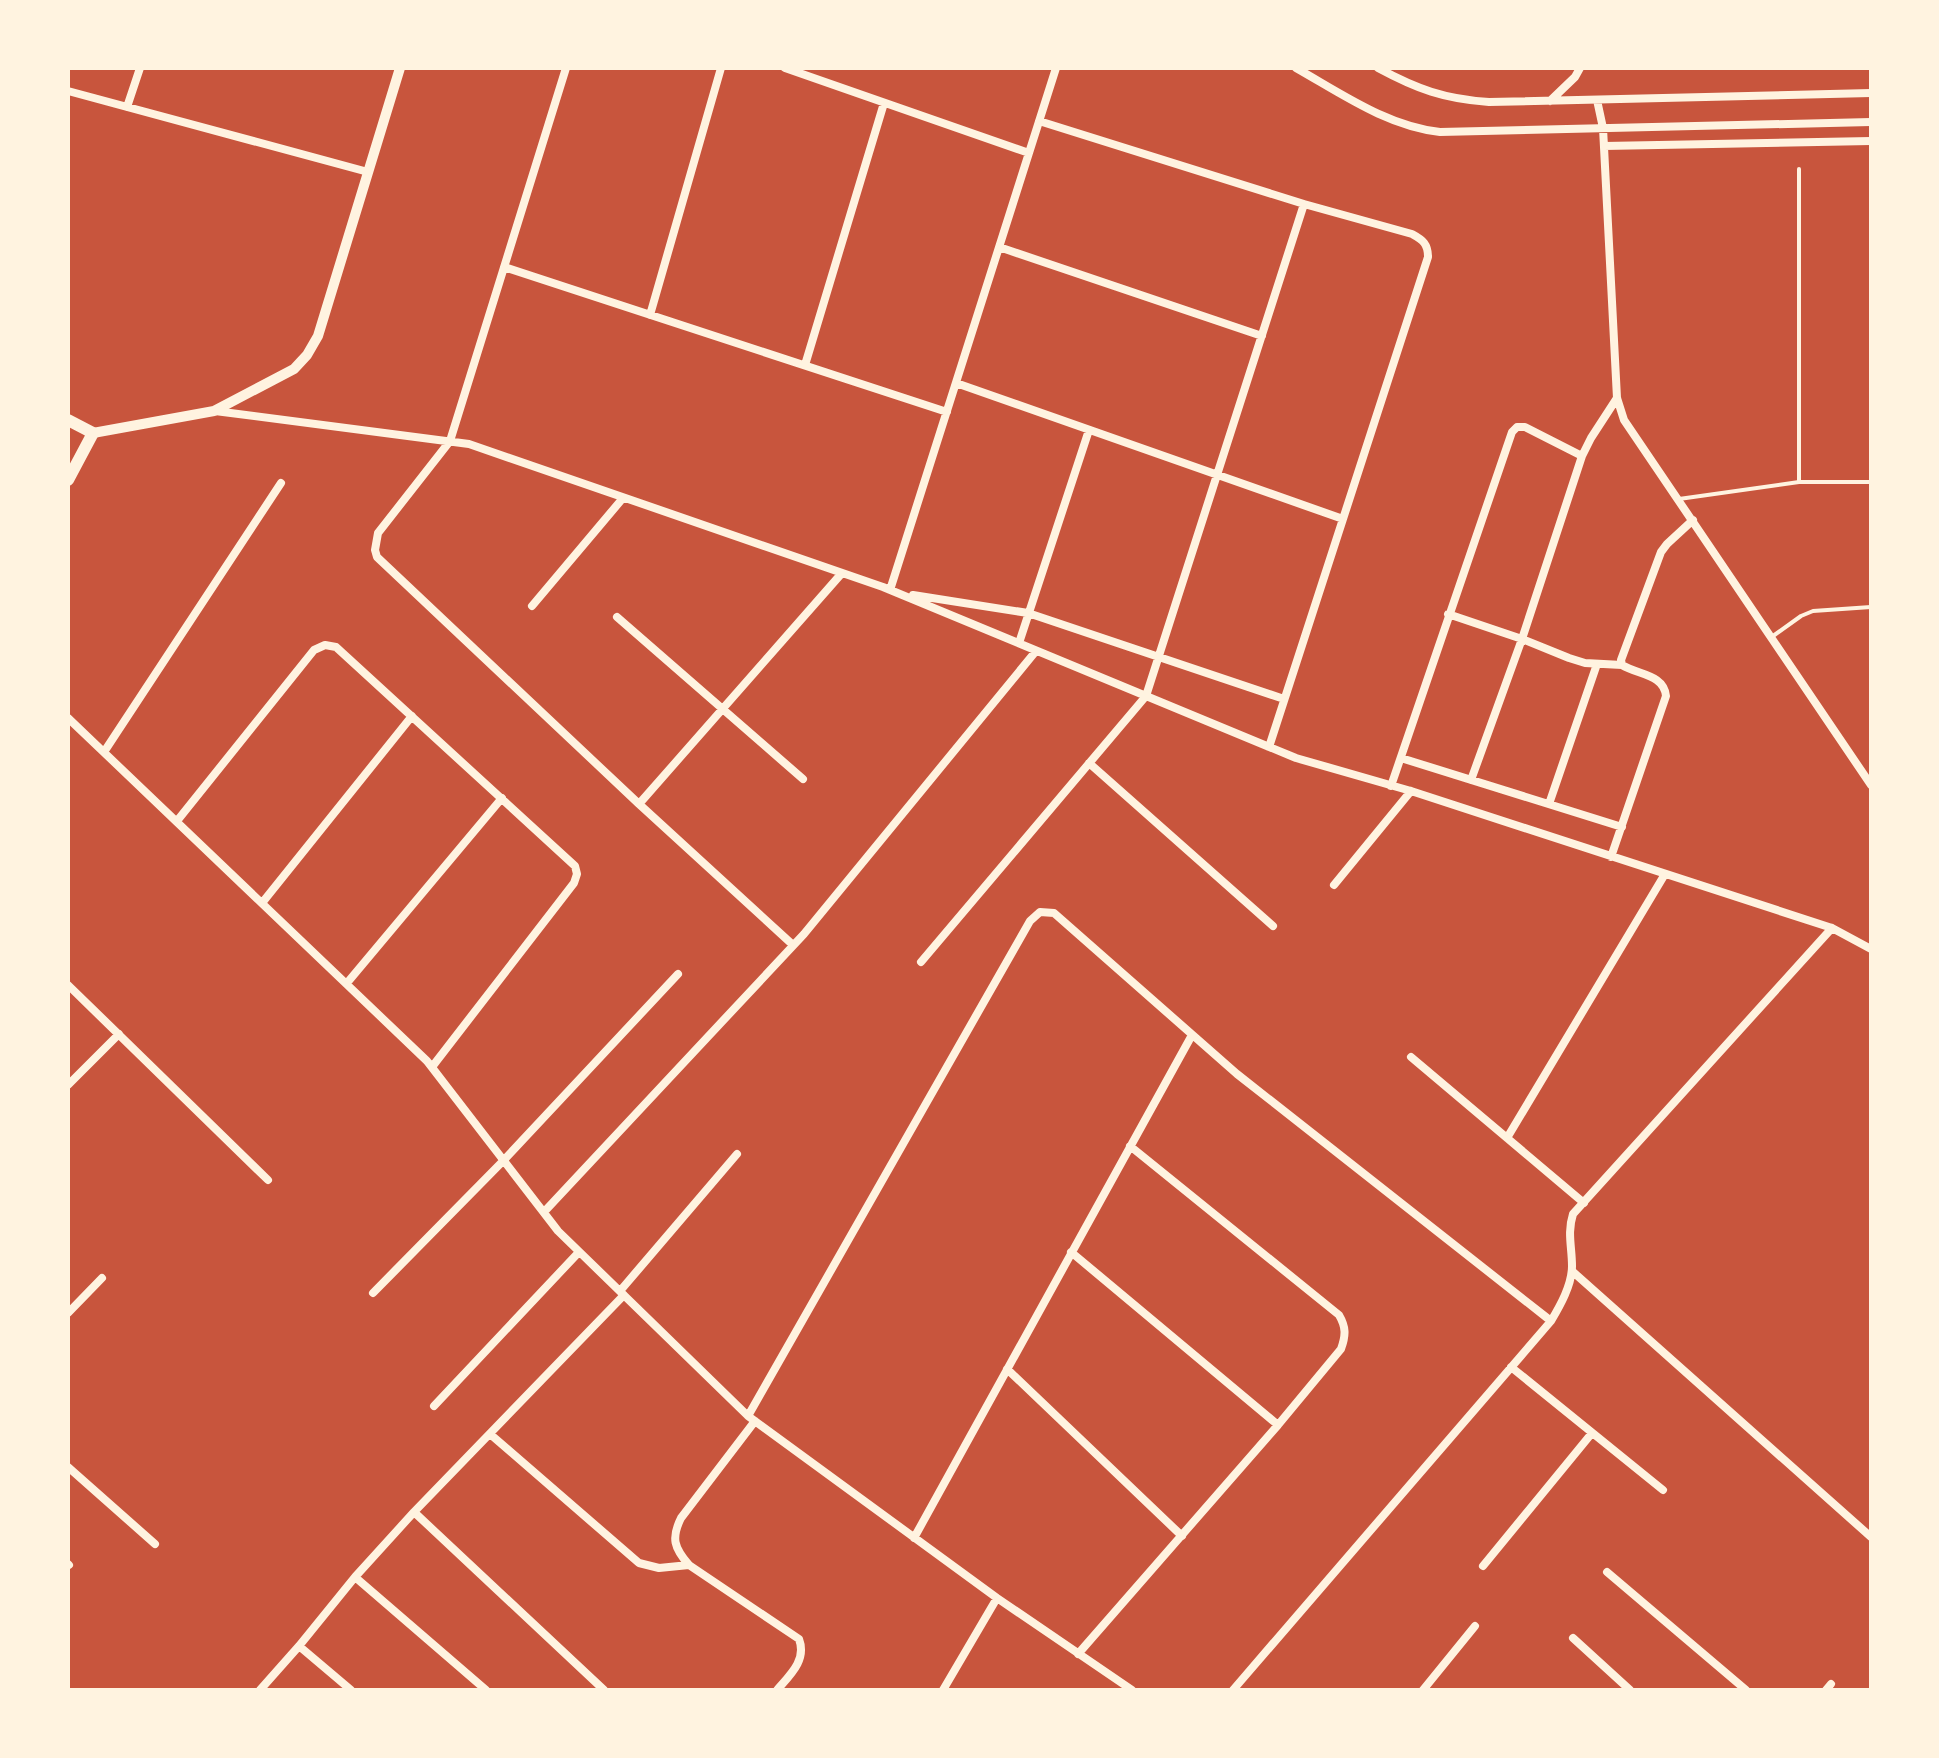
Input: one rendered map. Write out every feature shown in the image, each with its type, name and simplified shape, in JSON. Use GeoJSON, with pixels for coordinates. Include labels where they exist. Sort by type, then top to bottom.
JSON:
{"type":"FeatureCollection","features":[{"type":"Feature","properties":{"kind":"main road"},"geometry":{"type":"LineString","coordinates":[[68,420],[93,433],[68,480]]}},
{"type":"Feature","properties":{"kind":"street"},"geometry":{"type":"LineString","coordinates":[[127,107],[140,68]]}},
{"type":"Feature","properties":{"kind":"street"},"geometry":{"type":"LineString","coordinates":[[93,433],[214,411],[294,369],[307,355],[318,336],[400,68]]}},
{"type":"Feature","properties":{"kind":"street"},"geometry":{"type":"LineString","coordinates":[[566,68],[450,441],[378,533],[375,550],[377,557],[793,945]]}},
{"type":"Feature","properties":{"kind":"street"},"geometry":{"type":"LineString","coordinates":[[650,315],[721,68]]}},
{"type":"Feature","properties":{"kind":"street"},"geometry":{"type":"LineString","coordinates":[[785,68],[1029,153]]}},
{"type":"Feature","properties":{"kind":"street"},"geometry":{"type":"LineString","coordinates":[[895,592],[947,412],[1056,68]]}},
{"type":"Feature","properties":{"kind":"street"},"geometry":{"type":"LineString","coordinates":[[1296,68],[1387,119],[1440,132],[1871,122]]}},
{"type":"Feature","properties":{"kind":"street"},"geometry":{"type":"LineString","coordinates":[[1378,68],[1426,92],[1459,100],[1489,102],[1871,93]]}},
{"type":"Feature","properties":{"kind":"street"},"geometry":{"type":"LineString","coordinates":[[1549,101],[1575,77],[1580,68]]}},
{"type":"Feature","properties":{"kind":"street"},"geometry":{"type":"LineString","coordinates":[[68,91],[368,172]]}},
{"type":"Feature","properties":{"kind":"street"},"geometry":{"type":"LineString","coordinates":[[1597,100],[1603,128],[1617,398],[1624,420],[1871,785]]}},
{"type":"Feature","properties":{"kind":"street"},"geometry":{"type":"LineString","coordinates":[[805,365],[884,103]]}},
{"type":"Feature","properties":{"kind":"street"},"geometry":{"type":"LineString","coordinates":[[1039,121],[1304,204],[1412,234],[1422,239],[1428,247],[1428,257],[1269,747]]}},
{"type":"Feature","properties":{"kind":"street"},"geometry":{"type":"LineString","coordinates":[[1604,146],[1871,141]]}},
{"type":"Feature","properties":{"kind":"street"},"geometry":{"type":"LineString","coordinates":[[921,962],[1146,696],[1304,204]]}},
{"type":"Feature","properties":{"kind":"street"},"geometry":{"type":"LineString","coordinates":[[999,247],[1262,336]]}},
{"type":"Feature","properties":{"kind":"street"},"geometry":{"type":"LineString","coordinates":[[504,267],[947,412]]}},
{"type":"Feature","properties":{"kind":"street"},"geometry":{"type":"LineString","coordinates":[[956,383],[1343,519]]}},
{"type":"Feature","properties":{"kind":"street"},"geometry":{"type":"LineString","coordinates":[[1471,780],[1522,639],[1582,456],[1617,398]]}},
{"type":"Feature","properties":{"kind":"street"},"geometry":{"type":"LineString","coordinates":[[214,411],[469,444],[895,592],[1314,765],[1411,791],[1832,928],[1871,949]]}},
{"type":"Feature","properties":{"kind":"street"},"geometry":{"type":"LineString","coordinates":[[1391,786],[1512,432],[1517,427],[1525,427],[1582,456]]}},
{"type":"Feature","properties":{"kind":"street"},"geometry":{"type":"LineString","coordinates":[[1019,643],[1089,430]]}},
{"type":"Feature","properties":{"kind":"street"},"geometry":{"type":"LineString","coordinates":[[104,752],[281,483]]}},
{"type":"Feature","properties":{"kind":"street"},"geometry":{"type":"LineString","coordinates":[[532,606],[623,498]]}},
{"type":"Feature","properties":{"kind":"street"},"geometry":{"type":"LineString","coordinates":[[1622,665],[1621,660],[1661,552],[1693,520]]}},
{"type":"Feature","properties":{"kind":"street"},"geometry":{"type":"LineString","coordinates":[[639,804],[842,573]]}},
{"type":"Feature","properties":{"kind":"street"},"geometry":{"type":"LineString","coordinates":[[895,592],[1028,613],[1284,699]]}},
{"type":"Feature","properties":{"kind":"street"},"geometry":{"type":"LineString","coordinates":[[1448,614],[1569,658],[1622,665],[1660,681],[1665,687],[1666,696],[1611,857]]}},
{"type":"Feature","properties":{"kind":"street"},"geometry":{"type":"LineString","coordinates":[[617,617],[803,779]]}},
{"type":"Feature","properties":{"kind":"street"},"geometry":{"type":"LineString","coordinates":[[177,821],[314,650],[325,645],[336,647],[575,866],[577,874],[574,883],[432,1067]]}},
{"type":"Feature","properties":{"kind":"street"},"geometry":{"type":"LineString","coordinates":[[544,1212],[793,945],[1036,651]]}},
{"type":"Feature","properties":{"kind":"street"},"geometry":{"type":"LineString","coordinates":[[1549,804],[1597,664]]}},
{"type":"Feature","properties":{"kind":"street"},"geometry":{"type":"LineString","coordinates":[[262,903],[412,716]]}},
{"type":"Feature","properties":{"kind":"street"},"geometry":{"type":"LineString","coordinates":[[68,718],[432,1067],[558,1231],[752,1419],[997,1598],[1132,1690]]}},
{"type":"Feature","properties":{"kind":"street"},"geometry":{"type":"LineString","coordinates":[[1401,758],[1622,827]]}},
{"type":"Feature","properties":{"kind":"street"},"geometry":{"type":"LineString","coordinates":[[1089,763],[1273,926]]}},
{"type":"Feature","properties":{"kind":"street"},"geometry":{"type":"LineString","coordinates":[[1334,885],[1411,791]]}},
{"type":"Feature","properties":{"kind":"street"},"geometry":{"type":"LineString","coordinates":[[347,983],[502,798]]}},
{"type":"Feature","properties":{"kind":"street"},"geometry":{"type":"LineString","coordinates":[[1507,1138],[1665,874]]}},
{"type":"Feature","properties":{"kind":"street"},"geometry":{"type":"LineString","coordinates":[[777,1690],[798,1665],[802,1654],[799,1639],[689,1565],[675,1543],[675,1531],[681,1518],[752,1419],[1030,921],[1040,912],[1054,913],[1237,1074],[1551,1321]]}},
{"type":"Feature","properties":{"kind":"street"},"geometry":{"type":"LineString","coordinates":[[1233,1690],[1551,1321],[1560,1306],[1572,1271],[1569,1228],[1573,1214],[1832,928]]}},
{"type":"Feature","properties":{"kind":"street"},"geometry":{"type":"LineString","coordinates":[[373,1293],[504,1160],[678,974]]}},
{"type":"Feature","properties":{"kind":"street"},"geometry":{"type":"LineString","coordinates":[[68,985],[268,1180]]}},
{"type":"Feature","properties":{"kind":"street"},"geometry":{"type":"LineString","coordinates":[[68,1085],[119,1034]]}},
{"type":"Feature","properties":{"kind":"street"},"geometry":{"type":"LineString","coordinates":[[914,1538],[1192,1035]]}},
{"type":"Feature","properties":{"kind":"street"},"geometry":{"type":"LineString","coordinates":[[1411,1057],[1584,1203]]}},
{"type":"Feature","properties":{"kind":"street"},"geometry":{"type":"LineString","coordinates":[[1078,1654],[1278,1425],[1341,1349],[1345,1337],[1339,1315],[1130,1146]]}},
{"type":"Feature","properties":{"kind":"street"},"geometry":{"type":"LineString","coordinates":[[260,1690],[414,1512],[622,1293],[737,1154]]}},
{"type":"Feature","properties":{"kind":"street"},"geometry":{"type":"LineString","coordinates":[[434,1406],[579,1252]]}},
{"type":"Feature","properties":{"kind":"street"},"geometry":{"type":"LineString","coordinates":[[1071,1252],[1278,1425]]}},
{"type":"Feature","properties":{"kind":"street"},"geometry":{"type":"LineString","coordinates":[[1572,1271],[1871,1537]]}},
{"type":"Feature","properties":{"kind":"street"},"geometry":{"type":"LineString","coordinates":[[68,1313],[102,1278]]}},
{"type":"Feature","properties":{"kind":"street"},"geometry":{"type":"LineString","coordinates":[[1511,1367],[1663,1490]]}},
{"type":"Feature","properties":{"kind":"street"},"geometry":{"type":"LineString","coordinates":[[1007,1369],[1182,1536]]}},
{"type":"Feature","properties":{"kind":"street"},"geometry":{"type":"LineString","coordinates":[[1483,1566],[1592,1433]]}},
{"type":"Feature","properties":{"kind":"street"},"geometry":{"type":"LineString","coordinates":[[490,1434],[639,1563],[659,1568],[689,1565]]}},
{"type":"Feature","properties":{"kind":"street"},"geometry":{"type":"LineString","coordinates":[[68,1467],[155,1544]]}},
{"type":"Feature","properties":{"kind":"street"},"geometry":{"type":"LineString","coordinates":[[414,1512],[604,1690]]}},
{"type":"Feature","properties":{"kind":"street"},"geometry":{"type":"LineString","coordinates":[[1607,1572],[1746,1690]]}},
{"type":"Feature","properties":{"kind":"street"},"geometry":{"type":"LineString","coordinates":[[355,1577],[486,1690]]}},
{"type":"Feature","properties":{"kind":"street"},"geometry":{"type":"LineString","coordinates":[[943,1690],[997,1598]]}},
{"type":"Feature","properties":{"kind":"street"},"geometry":{"type":"LineString","coordinates":[[1423,1690],[1475,1626]]}},
{"type":"Feature","properties":{"kind":"street"},"geometry":{"type":"LineString","coordinates":[[1573,1638],[1630,1690]]}},
{"type":"Feature","properties":{"kind":"street"},"geometry":{"type":"LineString","coordinates":[[299,1646],[351,1690]]}},
{"type":"Feature","properties":{"kind":"lane"},"geometry":{"type":"LineString","coordinates":[[1799,169],[1799,482]]}},
{"type":"Feature","properties":{"kind":"lane"},"geometry":{"type":"LineString","coordinates":[[1679,499],[1799,482],[1871,482]]}},
{"type":"Feature","properties":{"kind":"lane"},"geometry":{"type":"LineString","coordinates":[[1772,637],[1813,611],[1871,607]]}}]}
